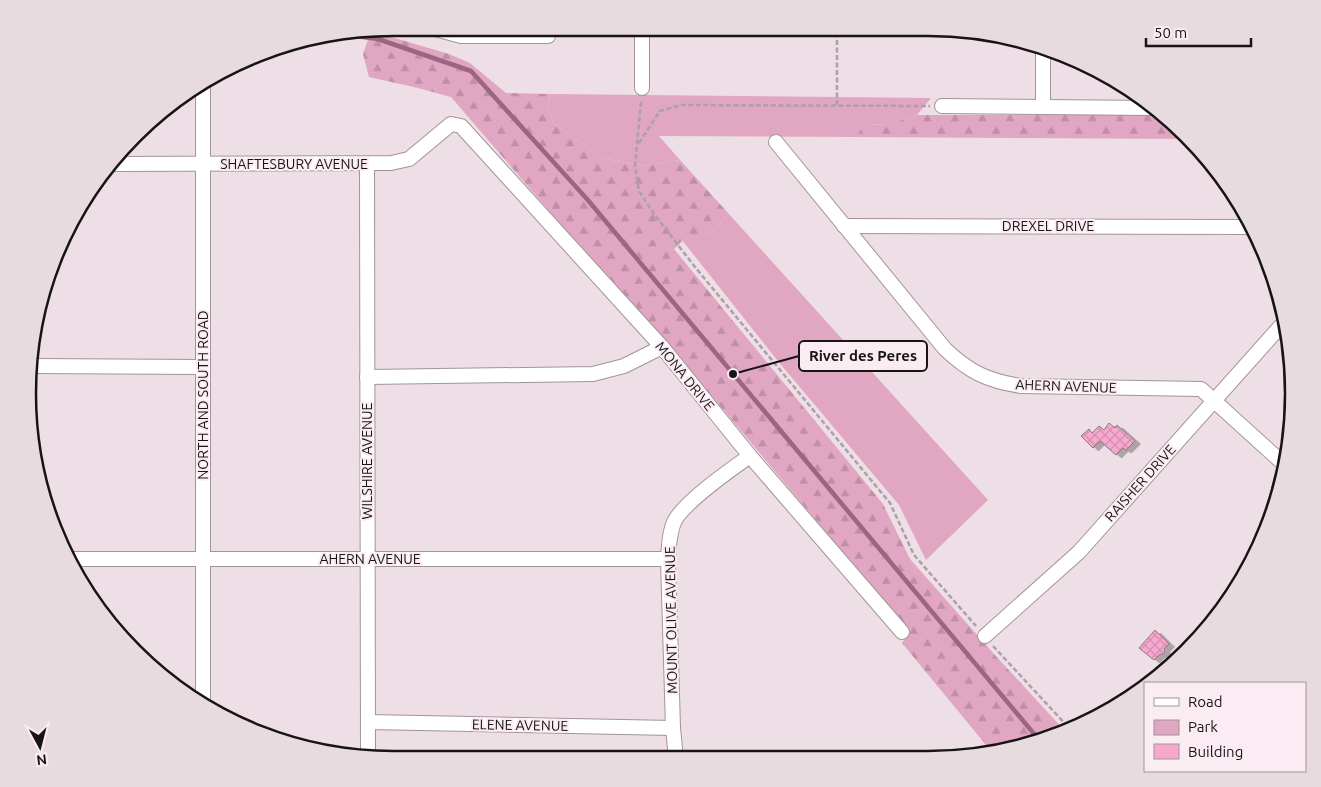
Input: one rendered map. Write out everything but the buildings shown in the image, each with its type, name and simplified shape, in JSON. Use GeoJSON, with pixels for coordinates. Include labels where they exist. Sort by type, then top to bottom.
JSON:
{"type":"FeatureCollection","features":[{"type":"Feature","properties":{"kind":"street"},"geometry":{"type":"LineString","coordinates":[[461,36],[548,36]]}},
{"type":"Feature","properties":{"kind":"street"},"geometry":{"type":"LineString","coordinates":[[642,36],[642,88]]}},
{"type":"Feature","properties":{"kind":"street"},"geometry":{"type":"LineString","coordinates":[[1043,55],[1043,107]]}},
{"type":"Feature","properties":{"kind":"street","name":"NORTH AND SOUTH ROAD"},"geometry":{"type":"LineString","coordinates":[[202,695],[203,91]]}},
{"type":"Feature","properties":{"kind":"street"},"geometry":{"type":"LineString","coordinates":[[942,106],[1142,108]]}},
{"type":"Feature","properties":{"kind":"street","name":"SHAFTESBURY AVENUE"},"geometry":{"type":"LineString","coordinates":[[120,164],[391,163],[409,158],[452,124],[461,126]]}},
{"type":"Feature","properties":{"kind":"street","name":"MONA DRIVE"},"geometry":{"type":"LineString","coordinates":[[461,126],[662,347],[750,456],[902,632]]}},
{"type":"Feature","properties":{"kind":"street","name":"AHERN AVENUE"},"geometry":{"type":"LineString","coordinates":[[776,142],[945,349],[978,375],[1000,383],[1021,386],[1201,389],[1279,459]]}},
{"type":"Feature","properties":{"kind":"street","name":"WILSHIRE AVENUE"},"geometry":{"type":"LineString","coordinates":[[367,164],[368,750]]}},
{"type":"Feature","properties":{"kind":"street","name":"DREXEL DRIVE"},"geometry":{"type":"LineString","coordinates":[[844,226],[1244,227]]}},
{"type":"Feature","properties":{"kind":"street","name":"RAISHER DRIVE"},"geometry":{"type":"LineString","coordinates":[[985,636],[1079,552],[1279,328]]}},
{"type":"Feature","properties":{"kind":"street"},"geometry":{"type":"LineString","coordinates":[[367,376],[593,374],[624,366],[662,347]]}},
{"type":"Feature","properties":{"kind":"street"},"geometry":{"type":"LineString","coordinates":[[37,366],[202,367]]}},
{"type":"Feature","properties":{"kind":"street","name":"MOUNT OLIVE AVENUE"},"geometry":{"type":"LineString","coordinates":[[675,751],[673,728],[669,541],[675,520],[689,505],[711,485],[750,456]]}},
{"type":"Feature","properties":{"kind":"street","name":"AHERN AVENUE"},"geometry":{"type":"LineString","coordinates":[[77,559],[668,559]]}},
{"type":"Feature","properties":{"kind":"street","name":"ELENE AVENUE"},"geometry":{"type":"LineString","coordinates":[[368,722],[673,728]]}},
{"type":"Feature","properties":{"kind":"path"},"geometry":{"type":"LineString","coordinates":[[836,105],[837,36]]}},
{"type":"Feature","properties":{"kind":"path"},"geometry":{"type":"LineString","coordinates":[[642,88],[635,166],[639,191],[654,214],[695,267],[890,503],[914,555],[1065,724]]}},
{"type":"Feature","properties":{"kind":"path"},"geometry":{"type":"LineString","coordinates":[[638,145],[660,111],[673,106],[942,106]]}},
{"type":"Feature","properties":{"kind":"green space"},"geometry":{"type":"Polygon","coordinates":[[[389,36],[449,54],[470,63],[506,93],[550,94],[548,105],[553,123],[602,158],[642,166],[680,160],[728,213],[713,233],[683,240],[674,249],[883,504],[910,559],[1060,725],[1020,739],[987,746],[902,643],[910,632],[683,362],[451,97],[369,77],[363,54],[369,37],[389,36]]]}},
{"type":"Feature","properties":{"kind":"green space"},"geometry":{"type":"Polygon","coordinates":[[[550,94],[931,98],[917,115],[890,124],[865,125],[856,137],[659,136],[680,160],[642,166],[602,158],[553,123],[548,105],[550,94]]]}},
{"type":"Feature","properties":{"kind":"green space"},"geometry":{"type":"Polygon","coordinates":[[[917,115],[1151,115],[1178,139],[856,137],[864,125],[890,124],[917,115]]]}},
{"type":"Feature","properties":{"kind":"green space"},"geometry":{"type":"Polygon","coordinates":[[[728,213],[988,500],[926,560],[899,505],[777,360],[682,240],[713,233],[728,213]]]}},
{"type":"Feature","properties":{"kind":"waterway"},"geometry":{"type":"LineString","coordinates":[[366,37],[378,39],[471,71],[587,199],[1034,734]]}},
{"type":"Feature","properties":{"kind":"place","name":"River des Peres"},"geometry":{"type":"Point","coordinates":[733,374]}}]}
